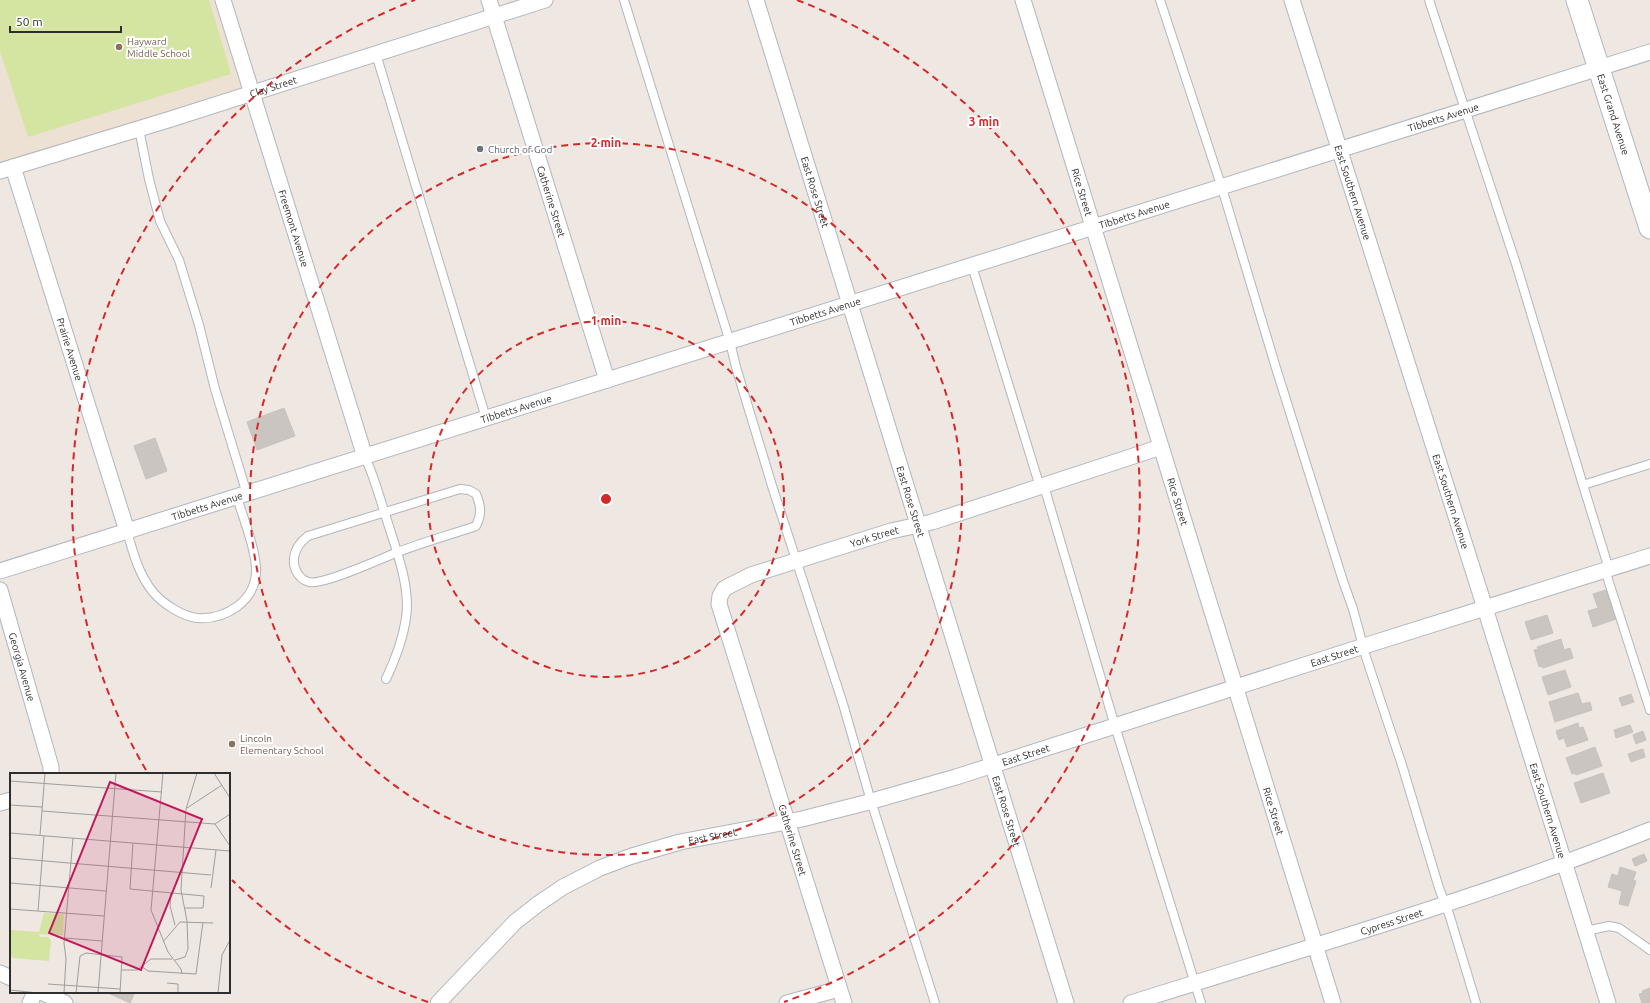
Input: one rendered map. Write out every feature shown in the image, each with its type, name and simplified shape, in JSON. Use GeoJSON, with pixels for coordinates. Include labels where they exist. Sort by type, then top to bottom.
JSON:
{"type":"FeatureCollection","features":[{"type":"Feature","properties":{"kind":"street","name":"Freemont Avenue"},"geometry":{"type":"LineString","coordinates":[[223,0],[365,457]]}},
{"type":"Feature","properties":{"kind":"street","name":"Catherine Street"},"geometry":{"type":"LineString","coordinates":[[489,0],[606,380]]}},
{"type":"Feature","properties":{"kind":"street","name":"Clay Street"},"geometry":{"type":"LineString","coordinates":[[6,169],[139,129],[545,0]]}},
{"type":"Feature","properties":{"kind":"street","name":"East Rose Street"},"geometry":{"type":"LineString","coordinates":[[756,0],[1066,1003]]}},
{"type":"Feature","properties":{"kind":"street","name":"Rice Street"},"geometry":{"type":"LineString","coordinates":[[1023,0],[1332,1003]]}},
{"type":"Feature","properties":{"kind":"street","name":"East Southern Avenue"},"geometry":{"type":"LineString","coordinates":[[1292,0],[1485,608],[1608,1003]]}},
{"type":"Feature","properties":{"kind":"street","name":"East Grand Avenue"},"geometry":{"type":"LineString","coordinates":[[1577,0],[1650,228]]}},
{"type":"Feature","properties":{"kind":"street","name":"Tibbetts Avenue"},"geometry":{"type":"LineString","coordinates":[[0,571],[1222,188],[1650,52]]}},
{"type":"Feature","properties":{"kind":"street","name":"Prairie Avenue"},"geometry":{"type":"LineString","coordinates":[[6,169],[127,532]]}},
{"type":"Feature","properties":{"kind":"street","name":"York Street"},"geometry":{"type":"LineString","coordinates":[[742,678],[719,604],[720,596],[724,589],[729,586],[751,575],[797,560],[891,531],[939,520],[1161,447]]}},
{"type":"Feature","properties":{"kind":"street","name":"East Street"},"geometry":{"type":"LineString","coordinates":[[438,1003],[515,922],[538,904],[563,887],[600,868],[632,856],[680,842],[787,822],[871,801],[992,765],[1650,556]]}},
{"type":"Feature","properties":{"kind":"street","name":"Georgia Avenue"},"geometry":{"type":"LineString","coordinates":[[0,590],[38,720],[51,767],[51,773]]}},
{"type":"Feature","properties":{"kind":"street","name":"Catherine Street"},"geometry":{"type":"LineString","coordinates":[[742,678],[844,1003]]}},
{"type":"Feature","properties":{"kind":"street"},"geometry":{"type":"LineString","coordinates":[[0,803],[10,800]]}},
{"type":"Feature","properties":{"kind":"street","name":"Cypress Street"},"geometry":{"type":"LineString","coordinates":[[1131,1003],[1445,904],[1565,863],[1650,830]]}},
{"type":"Feature","properties":{"kind":"street"},"geometry":{"type":"LineString","coordinates":[[0,973],[10,978]]}},
{"type":"Feature","properties":{"kind":"street"},"geometry":{"type":"LineString","coordinates":[[787,1003],[839,988]]}},
{"type":"Feature","properties":{"kind":"street"},"geometry":{"type":"LineString","coordinates":[[30,1003],[35,993]]}},
{"type":"Feature","properties":{"kind":"street"},"geometry":{"type":"LineString","coordinates":[[43,993],[65,1003]]}},
{"type":"Feature","properties":{"kind":"lane"},"geometry":{"type":"LineString","coordinates":[[624,0],[730,342],[738,375],[773,489],[843,704],[871,801],[935,1003]]}},
{"type":"Feature","properties":{"kind":"lane"},"geometry":{"type":"LineString","coordinates":[[1160,0],[1222,188],[1276,368],[1476,1003]]}},
{"type":"Feature","properties":{"kind":"lane"},"geometry":{"type":"LineString","coordinates":[[1429,0],[1517,267],[1650,710]]}},
{"type":"Feature","properties":{"kind":"lane"},"geometry":{"type":"LineString","coordinates":[[376,54],[486,418]]}},
{"type":"Feature","properties":{"kind":"lane"},"geometry":{"type":"LineString","coordinates":[[127,532],[137,565],[145,581],[163,602],[185,614],[196,618],[211,617],[228,612],[237,608],[252,588],[256,574],[255,561],[242,495],[216,389],[199,325],[178,260],[160,221],[149,180],[139,129]]}},
{"type":"Feature","properties":{"kind":"lane"},"geometry":{"type":"LineString","coordinates":[[972,266],[1042,486],[1201,1003]]}},
{"type":"Feature","properties":{"kind":"lane"},"geometry":{"type":"LineString","coordinates":[[365,457],[373,474],[397,552],[406,600],[406,618],[394,662],[386,679]]}},
{"type":"Feature","properties":{"kind":"lane"},"geometry":{"type":"LineString","coordinates":[[1583,485],[1650,464]]}},
{"type":"Feature","properties":{"kind":"lane"},"geometry":{"type":"LineString","coordinates":[[460,490],[469,490],[476,494],[481,506],[480,516],[476,526],[397,552],[369,564],[320,581],[309,582],[295,571],[293,562],[294,553],[301,542],[308,536],[384,512],[460,490]]}},
{"type":"Feature","properties":{"kind":"lane"},"geometry":{"type":"LineString","coordinates":[[1586,931],[1609,926],[1619,928],[1650,950]]}},
{"type":"Feature","properties":{"kind":"shaded area","name":"Hayward Middle School"},"geometry":{"type":"Polygon","coordinates":[[[0,0],[223,0],[252,93],[0,171],[0,0]]]}},
{"type":"Feature","properties":{"kind":"green space","name":"Hayward Middle School"},"geometry":{"type":"Polygon","coordinates":[[[0,0],[209,0],[231,74],[28,137],[0,51],[0,0]]]}},
{"type":"Feature","properties":{"kind":"building"},"geometry":{"type":"Polygon","coordinates":[[[284,408],[295,436],[257,450],[247,422],[284,408]]]}},
{"type":"Feature","properties":{"kind":"building"},"geometry":{"type":"Polygon","coordinates":[[[155,438],[167,471],[146,479],[134,446],[155,438]]]}},
{"type":"Feature","properties":{"kind":"building"},"geometry":{"type":"Polygon","coordinates":[[[1606,590],[1616,619],[1593,627],[1588,611],[1598,608],[1593,594],[1606,590]]]}},
{"type":"Feature","properties":{"kind":"building"},"geometry":{"type":"Polygon","coordinates":[[[1547,615],[1553,633],[1531,640],[1525,622],[1547,615]]]}},
{"type":"Feature","properties":{"kind":"building"},"geometry":{"type":"Polygon","coordinates":[[[1561,639],[1564,650],[1570,648],[1573,658],[1543,668],[1542,666],[1539,667],[1534,650],[1538,649],[1537,647],[1561,639]]]}},
{"type":"Feature","properties":{"kind":"building"},"geometry":{"type":"Polygon","coordinates":[[[1565,670],[1571,687],[1548,695],[1542,677],[1565,670]]]}},
{"type":"Feature","properties":{"kind":"building"},"geometry":{"type":"Polygon","coordinates":[[[1578,693],[1582,704],[1590,702],[1592,710],[1555,722],[1549,702],[1578,693]]]}},
{"type":"Feature","properties":{"kind":"building"},"geometry":{"type":"Polygon","coordinates":[[[1631,694],[1634,702],[1622,706],[1619,698],[1631,694]]]}},
{"type":"Feature","properties":{"kind":"building"},"geometry":{"type":"Polygon","coordinates":[[[1578,723],[1579,728],[1583,727],[1588,740],[1567,747],[1564,738],[1559,740],[1556,731],[1578,723]]]}},
{"type":"Feature","properties":{"kind":"building"},"geometry":{"type":"Polygon","coordinates":[[[1630,725],[1633,732],[1616,738],[1614,730],[1630,725]]]}},
{"type":"Feature","properties":{"kind":"building"},"geometry":{"type":"Polygon","coordinates":[[[1643,731],[1646,740],[1636,744],[1633,735],[1643,731]]]}},
{"type":"Feature","properties":{"kind":"building"},"geometry":{"type":"Polygon","coordinates":[[[1595,747],[1602,766],[1576,775],[1575,773],[1572,774],[1566,758],[1595,747]]]}},
{"type":"Feature","properties":{"kind":"building"},"geometry":{"type":"Polygon","coordinates":[[[1643,749],[1645,757],[1631,762],[1628,754],[1643,749]]]}},
{"type":"Feature","properties":{"kind":"building"},"geometry":{"type":"Polygon","coordinates":[[[1603,773],[1610,793],[1581,803],[1574,783],[1603,773]]]}},
{"type":"Feature","properties":{"kind":"building"},"geometry":{"type":"Polygon","coordinates":[[[1644,854],[1647,861],[1635,866],[1632,859],[1644,854]]]}},
{"type":"Feature","properties":{"kind":"building"},"geometry":{"type":"Polygon","coordinates":[[[1620,867],[1636,872],[1633,880],[1636,881],[1628,906],[1619,904],[1622,891],[1608,887],[1612,874],[1618,876],[1620,867]]]}},
{"type":"Feature","properties":{"kind":"building"},"geometry":{"type":"Polygon","coordinates":[[[1650,988],[1650,1003],[1642,1003],[1639,994],[1650,988]]]}},
{"type":"Feature","properties":{"kind":"building"},"geometry":{"type":"Polygon","coordinates":[[[108,993],[135,993],[130,1003],[108,993]]]}},
{"type":"Feature","properties":{"kind":"place","name":"Hayward Middle School"},"geometry":{"type":"Point","coordinates":[119,47]}},
{"type":"Feature","properties":{"kind":"place","name":"Church of God"},"geometry":{"type":"Point","coordinates":[480,149]}},
{"type":"Feature","properties":{"kind":"place","name":"Lincoln Elementary School"},"geometry":{"type":"Point","coordinates":[232,744]}}]}
